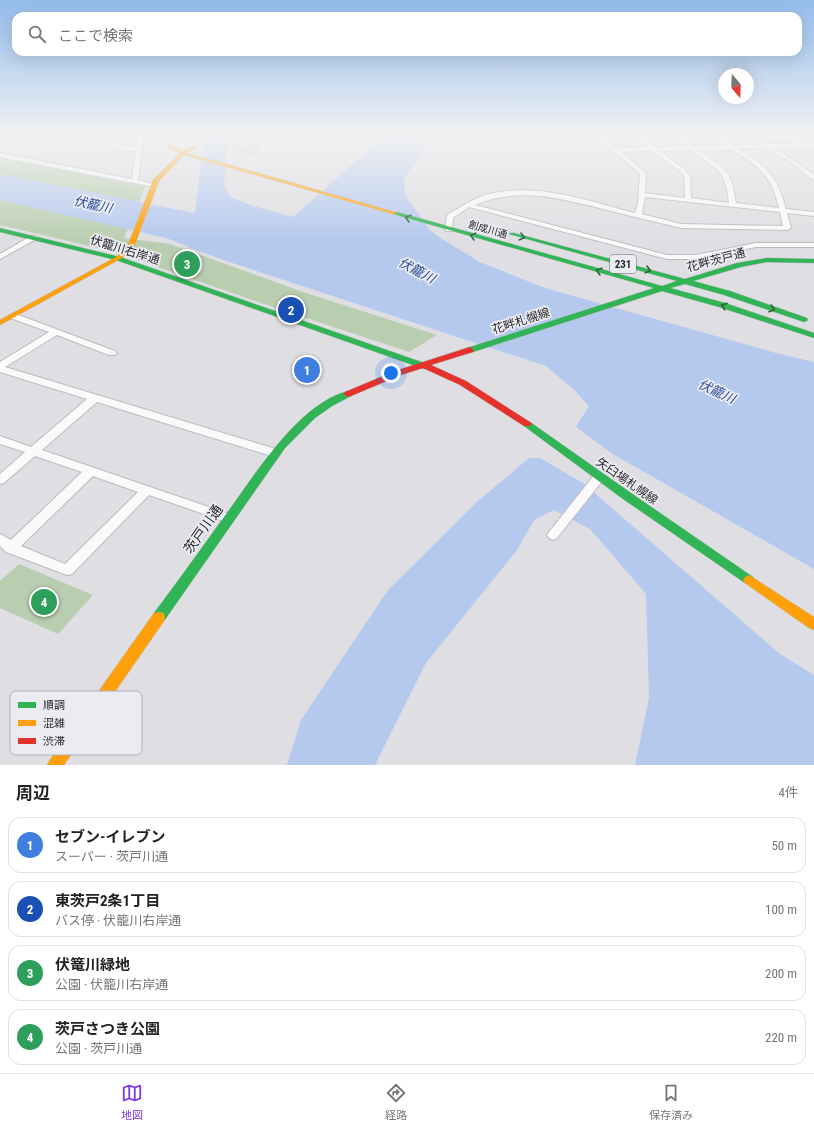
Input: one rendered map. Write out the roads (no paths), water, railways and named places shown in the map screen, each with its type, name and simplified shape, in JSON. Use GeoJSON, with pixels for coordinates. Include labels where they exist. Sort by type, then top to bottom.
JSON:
{"type":"FeatureCollection","features":[{"type":"Feature","properties":{"kind":"main road"},"geometry":{"type":"LineString","coordinates":[[0,323],[118,258],[130,249],[152,189],[164,171]]}},
{"type":"Feature","properties":{"kind":"main road","name":"創成川通"},"geometry":{"type":"LineString","coordinates":[[240,171],[722,305],[814,336]]}},
{"type":"Feature","properties":{"kind":"main road","name":"創成川通"},"geometry":{"type":"LineString","coordinates":[[447,216],[465,221]]}},
{"type":"Feature","properties":{"kind":"main road","name":"伏籠川右岸通"},"geometry":{"type":"LineString","coordinates":[[0,230],[118,258],[422,365]]}},
{"type":"Feature","properties":{"kind":"main road","name":"創成川通"},"geometry":{"type":"LineString","coordinates":[[503,232],[685,280],[728,293],[814,323]]}},
{"type":"Feature","properties":{"kind":"main road","name":"花畔茨戸通"},"geometry":{"type":"LineString","coordinates":[[627,299],[740,264],[767,260],[814,261]]}},
{"type":"Feature","properties":{"kind":"main road","name":"花畔札幌線"},"geometry":{"type":"LineString","coordinates":[[422,365],[627,299]]}},
{"type":"Feature","properties":{"kind":"main road","name":"茨戸川通"},"geometry":{"type":"LineString","coordinates":[[107,691],[228,518],[275,453],[299,425],[322,407],[362,388],[422,365]]}},
{"type":"Feature","properties":{"kind":"main road","name":"矢臼場札幌線"},"geometry":{"type":"LineString","coordinates":[[422,365],[467,384],[489,397],[595,481],[814,624]]}},
{"type":"Feature","properties":{"kind":"main road","name":"茨戸川通"},"geometry":{"type":"LineString","coordinates":[[55,765],[62,755]]}},
{"type":"Feature","properties":{"kind":"street"},"geometry":{"type":"LineString","coordinates":[[82,171],[135,181],[152,189]]}},
{"type":"Feature","properties":{"kind":"street"},"geometry":{"type":"LineString","coordinates":[[135,181],[136,171]]}},
{"type":"Feature","properties":{"kind":"street"},"geometry":{"type":"LineString","coordinates":[[638,215],[641,204],[643,173],[640,171]]}},
{"type":"Feature","properties":{"kind":"street"},"geometry":{"type":"LineString","coordinates":[[682,171],[687,176],[688,200]]}},
{"type":"Feature","properties":{"kind":"street"},"geometry":{"type":"LineString","coordinates":[[722,171],[728,178],[733,205]]}},
{"type":"Feature","properties":{"kind":"street"},"geometry":{"type":"LineString","coordinates":[[447,229],[447,216],[468,205],[494,195],[523,193],[547,194],[681,226],[698,228],[787,228],[774,183],[765,171]]}},
{"type":"Feature","properties":{"kind":"street"},"geometry":{"type":"LineString","coordinates":[[807,171],[814,179]]}},
{"type":"Feature","properties":{"kind":"street"},"geometry":{"type":"LineString","coordinates":[[641,195],[814,214]]}},
{"type":"Feature","properties":{"kind":"street"},"geometry":{"type":"LineString","coordinates":[[468,205],[667,257],[696,257],[756,245],[814,245]]}},
{"type":"Feature","properties":{"kind":"street"},"geometry":{"type":"LineString","coordinates":[[0,256],[34,238]]}},
{"type":"Feature","properties":{"kind":"street"},"geometry":{"type":"LineString","coordinates":[[13,316],[112,353]]}},
{"type":"Feature","properties":{"kind":"street"},"geometry":{"type":"LineString","coordinates":[[0,366],[56,332]]}},
{"type":"Feature","properties":{"kind":"street"},"geometry":{"type":"LineString","coordinates":[[0,369],[275,453]]}},
{"type":"Feature","properties":{"kind":"street"},"geometry":{"type":"LineString","coordinates":[[0,480],[94,398]]}},
{"type":"Feature","properties":{"kind":"street"},"geometry":{"type":"LineString","coordinates":[[0,440],[228,518]]}},
{"type":"Feature","properties":{"kind":"street"},"geometry":{"type":"LineString","coordinates":[[11,548],[91,471]]}},
{"type":"Feature","properties":{"kind":"street"},"geometry":{"type":"LineString","coordinates":[[553,535],[595,481]]}},
{"type":"Feature","properties":{"kind":"street"},"geometry":{"type":"LineString","coordinates":[[0,539],[11,548],[66,570],[147,490]]}},
{"type":"Feature","properties":{"kind":"water","name":"伏籠川"},"geometry":{"type":"Polygon","coordinates":[[[200,171],[225,171],[224,186],[231,197],[250,205],[293,217],[345,171],[410,171],[404,179],[405,195],[430,230],[480,262],[545,288],[776,353],[814,362],[814,569],[611,453],[576,427],[589,406],[573,389],[546,366],[220,259],[166,238],[0,200],[0,174],[195,213],[200,171]]]}},
{"type":"Feature","properties":{"kind":"water"},"geometry":{"type":"Polygon","coordinates":[[[529,458],[540,458],[583,483],[780,654],[814,675],[814,765],[635,765],[649,698],[646,594],[590,529],[554,510],[534,520],[517,550],[426,663],[375,765],[287,765],[301,720],[388,590],[479,500],[529,458]]]}},
{"type":"Feature","properties":{"kind":"place","name":"伏篭川緑地"},"geometry":{"type":"Point","coordinates":[187,264]}},
{"type":"Feature","properties":{"kind":"place","name":"東茨戸2条1丁目"},"geometry":{"type":"Point","coordinates":[291,310]}},
{"type":"Feature","properties":{"kind":"place","name":"セブン-イレブン"},"geometry":{"type":"Point","coordinates":[307,370]}},
{"type":"Feature","properties":{"kind":"place","name":"茨戸さつき公園"},"geometry":{"type":"Point","coordinates":[44,602]}}]}
